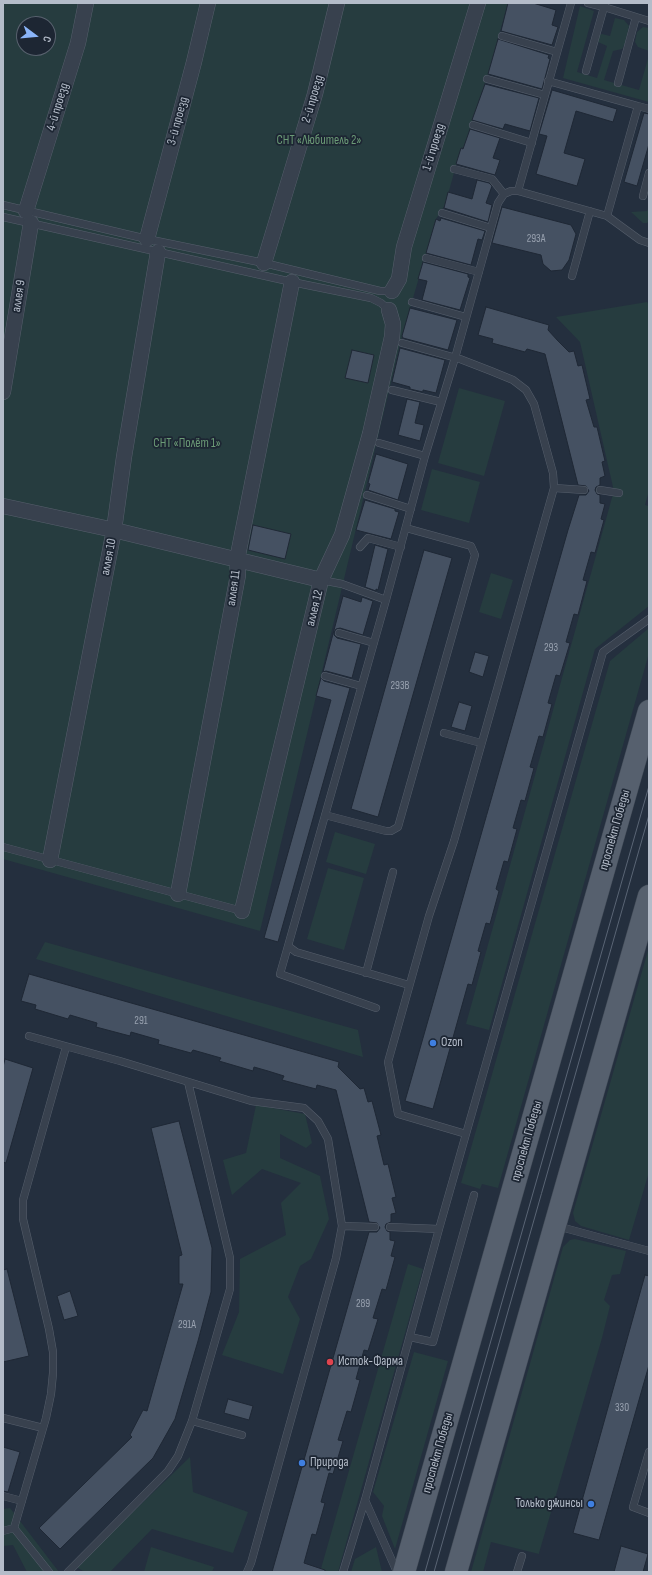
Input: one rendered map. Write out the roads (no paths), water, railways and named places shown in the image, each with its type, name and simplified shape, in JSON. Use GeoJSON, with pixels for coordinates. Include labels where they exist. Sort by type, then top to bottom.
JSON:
{"type":"FeatureCollection","features":[{"type":"Feature","properties":{"kind":"main road","name":"проспект Победы"},"geometry":{"type":"LineString","coordinates":[[404,1572],[649,711]]}},
{"type":"Feature","properties":{"kind":"main road"},"geometry":{"type":"LineString","coordinates":[[456,1572],[649,896]]}},
{"type":"Feature","properties":{"kind":"street","name":"4-й проезд"},"geometry":{"type":"LineString","coordinates":[[29,217],[78,42],[86,3]]}},
{"type":"Feature","properties":{"kind":"street","name":"3-й проезд"},"geometry":{"type":"LineString","coordinates":[[147,239],[192,70],[208,3]]}},
{"type":"Feature","properties":{"kind":"street","name":"2-й проезд"},"geometry":{"type":"LineString","coordinates":[[264,263],[315,94],[337,3]]}},
{"type":"Feature","properties":{"kind":"street","name":"1-й проезд"},"geometry":{"type":"LineString","coordinates":[[392,291],[399,279],[404,247],[478,3]]}},
{"type":"Feature","properties":{"kind":"street","name":"аллея 9"},"geometry":{"type":"LineString","coordinates":[[3,392],[29,217]]}},
{"type":"Feature","properties":{"kind":"street","name":"аллея 10"},"geometry":{"type":"LineString","coordinates":[[50,860],[114,530],[124,457],[158,252]]}},
{"type":"Feature","properties":{"kind":"street","name":"аллея 11"},"geometry":{"type":"LineString","coordinates":[[178,894],[238,575],[237,560],[292,282]]}},
{"type":"Feature","properties":{"kind":"street","name":"аллея 12"},"geometry":{"type":"LineString","coordinates":[[242,911],[321,580],[342,535],[370,434],[392,337],[392,324],[388,310]]}},
{"type":"Feature","properties":{"kind":"street"},"geometry":{"type":"LineString","coordinates":[[3,506],[114,530],[321,580]]}},
{"type":"Feature","properties":{"kind":"lane"},"geometry":{"type":"LineString","coordinates":[[518,191],[571,3]]}},
{"type":"Feature","properties":{"kind":"lane"},"geometry":{"type":"LineString","coordinates":[[588,3],[604,5],[649,21]]}},
{"type":"Feature","properties":{"kind":"lane"},"geometry":{"type":"LineString","coordinates":[[586,71],[604,5]]}},
{"type":"Feature","properties":{"kind":"lane"},"geometry":{"type":"LineString","coordinates":[[618,83],[636,17]]}},
{"type":"Feature","properties":{"kind":"lane"},"geometry":{"type":"LineString","coordinates":[[502,36],[557,52]]}},
{"type":"Feature","properties":{"kind":"lane"},"geometry":{"type":"LineString","coordinates":[[488,79],[545,95]]}},
{"type":"Feature","properties":{"kind":"lane"},"geometry":{"type":"LineString","coordinates":[[548,81],[649,109]]}},
{"type":"Feature","properties":{"kind":"lane"},"geometry":{"type":"LineString","coordinates":[[607,216],[638,106]]}},
{"type":"Feature","properties":{"kind":"lane"},"geometry":{"type":"LineString","coordinates":[[473,125],[532,143]]}},
{"type":"Feature","properties":{"kind":"lane"},"geometry":{"type":"LineString","coordinates":[[454,169],[492,179],[504,194]]}},
{"type":"Feature","properties":{"kind":"lane"},"geometry":{"type":"LineString","coordinates":[[643,196],[649,173]]}},
{"type":"Feature","properties":{"kind":"lane"},"geometry":{"type":"LineString","coordinates":[[376,1008],[280,974],[401,547],[410,508],[455,358],[498,203],[504,194],[511,191],[518,191],[607,216],[640,240],[649,243]]}},
{"type":"Feature","properties":{"kind":"lane"},"geometry":{"type":"LineString","coordinates":[[3,205],[29,217],[158,252],[371,298],[381,303],[388,310]]}},
{"type":"Feature","properties":{"kind":"lane"},"geometry":{"type":"LineString","coordinates":[[572,276],[590,211]]}},
{"type":"Feature","properties":{"kind":"lane"},"geometry":{"type":"LineString","coordinates":[[442,214],[491,228]]}},
{"type":"Feature","properties":{"kind":"lane"},"geometry":{"type":"LineString","coordinates":[[3,217],[29,217],[147,239],[264,263],[380,291],[392,291]]}},
{"type":"Feature","properties":{"kind":"lane"},"geometry":{"type":"LineString","coordinates":[[426,258],[479,272]]}},
{"type":"Feature","properties":{"kind":"lane"},"geometry":{"type":"LineString","coordinates":[[412,302],[466,318]]}},
{"type":"Feature","properties":{"kind":"lane"},"geometry":{"type":"LineString","coordinates":[[402,343],[455,358],[513,380],[526,390],[534,404],[553,473],[554,488],[480,743],[454,841],[409,985],[388,1062],[398,1114],[466,1134]]}},
{"type":"Feature","properties":{"kind":"lane"},"geometry":{"type":"LineString","coordinates":[[392,390],[441,402]]}},
{"type":"Feature","properties":{"kind":"lane"},"geometry":{"type":"LineString","coordinates":[[379,443],[425,456]]}},
{"type":"Feature","properties":{"kind":"lane"},"geometry":{"type":"LineString","coordinates":[[554,488],[584,490]]}},
{"type":"Feature","properties":{"kind":"lane"},"geometry":{"type":"LineString","coordinates":[[600,490],[619,493]]}},
{"type":"Feature","properties":{"kind":"lane"},"geometry":{"type":"LineString","coordinates":[[367,495],[410,508]]}},
{"type":"Feature","properties":{"kind":"lane"},"geometry":{"type":"LineString","coordinates":[[325,814],[386,831],[391,831],[398,827],[475,555],[471,546],[406,528]]}},
{"type":"Feature","properties":{"kind":"lane"},"geometry":{"type":"LineString","coordinates":[[360,547],[368,538],[401,547]]}},
{"type":"Feature","properties":{"kind":"lane"},"geometry":{"type":"LineString","coordinates":[[321,580],[342,584],[386,600]]}},
{"type":"Feature","properties":{"kind":"lane"},"geometry":{"type":"LineString","coordinates":[[343,1572],[365,1500],[439,1229],[603,652],[649,619]]}},
{"type":"Feature","properties":{"kind":"lane"},"geometry":{"type":"LineString","coordinates":[[338,633],[374,643]]}},
{"type":"Feature","properties":{"kind":"lane"},"geometry":{"type":"LineString","coordinates":[[325,676],[361,686]]}},
{"type":"Feature","properties":{"kind":"lane"},"geometry":{"type":"LineString","coordinates":[[444,733],[480,743]]}},
{"type":"Feature","properties":{"kind":"lane"},"geometry":{"type":"LineString","coordinates":[[3,847],[242,911]]}},
{"type":"Feature","properties":{"kind":"lane"},"geometry":{"type":"LineString","coordinates":[[366,972],[393,872]]}},
{"type":"Feature","properties":{"kind":"lane"},"geometry":{"type":"LineString","coordinates":[[288,946],[296,952],[409,985]]}},
{"type":"Feature","properties":{"kind":"lane"},"geometry":{"type":"LineString","coordinates":[[29,1036],[120,1061],[251,1101],[304,1108],[318,1121],[328,1140],[342,1226],[336,1258],[251,1563],[247,1572]]}},
{"type":"Feature","properties":{"kind":"lane"},"geometry":{"type":"LineString","coordinates":[[14,1528],[43,1428],[51,1394],[52,1352],[49,1329],[23,1219],[23,1200],[66,1047]]}},
{"type":"Feature","properties":{"kind":"lane"},"geometry":{"type":"LineString","coordinates":[[68,1572],[168,1471],[178,1456],[192,1421],[230,1289],[230,1258],[188,1082]]}},
{"type":"Feature","properties":{"kind":"lane"},"geometry":{"type":"LineString","coordinates":[[410,1337],[433,1342],[474,1195]]}},
{"type":"Feature","properties":{"kind":"lane"},"geometry":{"type":"LineString","coordinates":[[342,1226],[375,1227]]}},
{"type":"Feature","properties":{"kind":"lane"},"geometry":{"type":"LineString","coordinates":[[555,1226],[649,1251]]}},
{"type":"Feature","properties":{"kind":"lane"},"geometry":{"type":"LineString","coordinates":[[390,1227],[439,1229]]}},
{"type":"Feature","properties":{"kind":"lane"},"geometry":{"type":"LineString","coordinates":[[3,1418],[43,1428]]}},
{"type":"Feature","properties":{"kind":"lane"},"geometry":{"type":"LineString","coordinates":[[192,1421],[242,1435]]}},
{"type":"Feature","properties":{"kind":"lane"},"geometry":{"type":"LineString","coordinates":[[649,1452],[633,1507],[649,1513]]}},
{"type":"Feature","properties":{"kind":"lane"},"geometry":{"type":"LineString","coordinates":[[3,1496],[22,1501]]}},
{"type":"Feature","properties":{"kind":"lane"},"geometry":{"type":"LineString","coordinates":[[365,1500],[397,1572]]}},
{"type":"Feature","properties":{"kind":"lane"},"geometry":{"type":"LineString","coordinates":[[3,1531],[14,1528]]}},
{"type":"Feature","properties":{"kind":"lane"},"geometry":{"type":"LineString","coordinates":[[14,1528],[49,1572]]}},
{"type":"Feature","properties":{"kind":"lane"},"geometry":{"type":"LineString","coordinates":[[517,1572],[522,1556]]}},
{"type":"Feature","properties":{"kind":"tram line"},"geometry":{"type":"LineString","coordinates":[[425,1572],[649,786]]}},
{"type":"Feature","properties":{"kind":"tram line"},"geometry":{"type":"LineString","coordinates":[[434,1572],[649,815]]}},
{"type":"Feature","properties":{"kind":"place","name":"Ozon"},"geometry":{"type":"Point","coordinates":[433,1043]}},
{"type":"Feature","properties":{"kind":"place","name":"Исток-Фарма"},"geometry":{"type":"Point","coordinates":[330,1362]}},
{"type":"Feature","properties":{"kind":"place","name":"Природа"},"geometry":{"type":"Point","coordinates":[302,1463]}},
{"type":"Feature","properties":{"kind":"place","name":"Только джинсы"},"geometry":{"type":"Point","coordinates":[591,1504]}},
{"type":"Feature","properties":{"kind":"park label","name":"СНТ «Любитель 2»"},"geometry":{"type":"Point","coordinates":[319,141]}},
{"type":"Feature","properties":{"kind":"park label","name":"СНТ «Полёт 1»"},"geometry":{"type":"Point","coordinates":[187,444]}}]}
